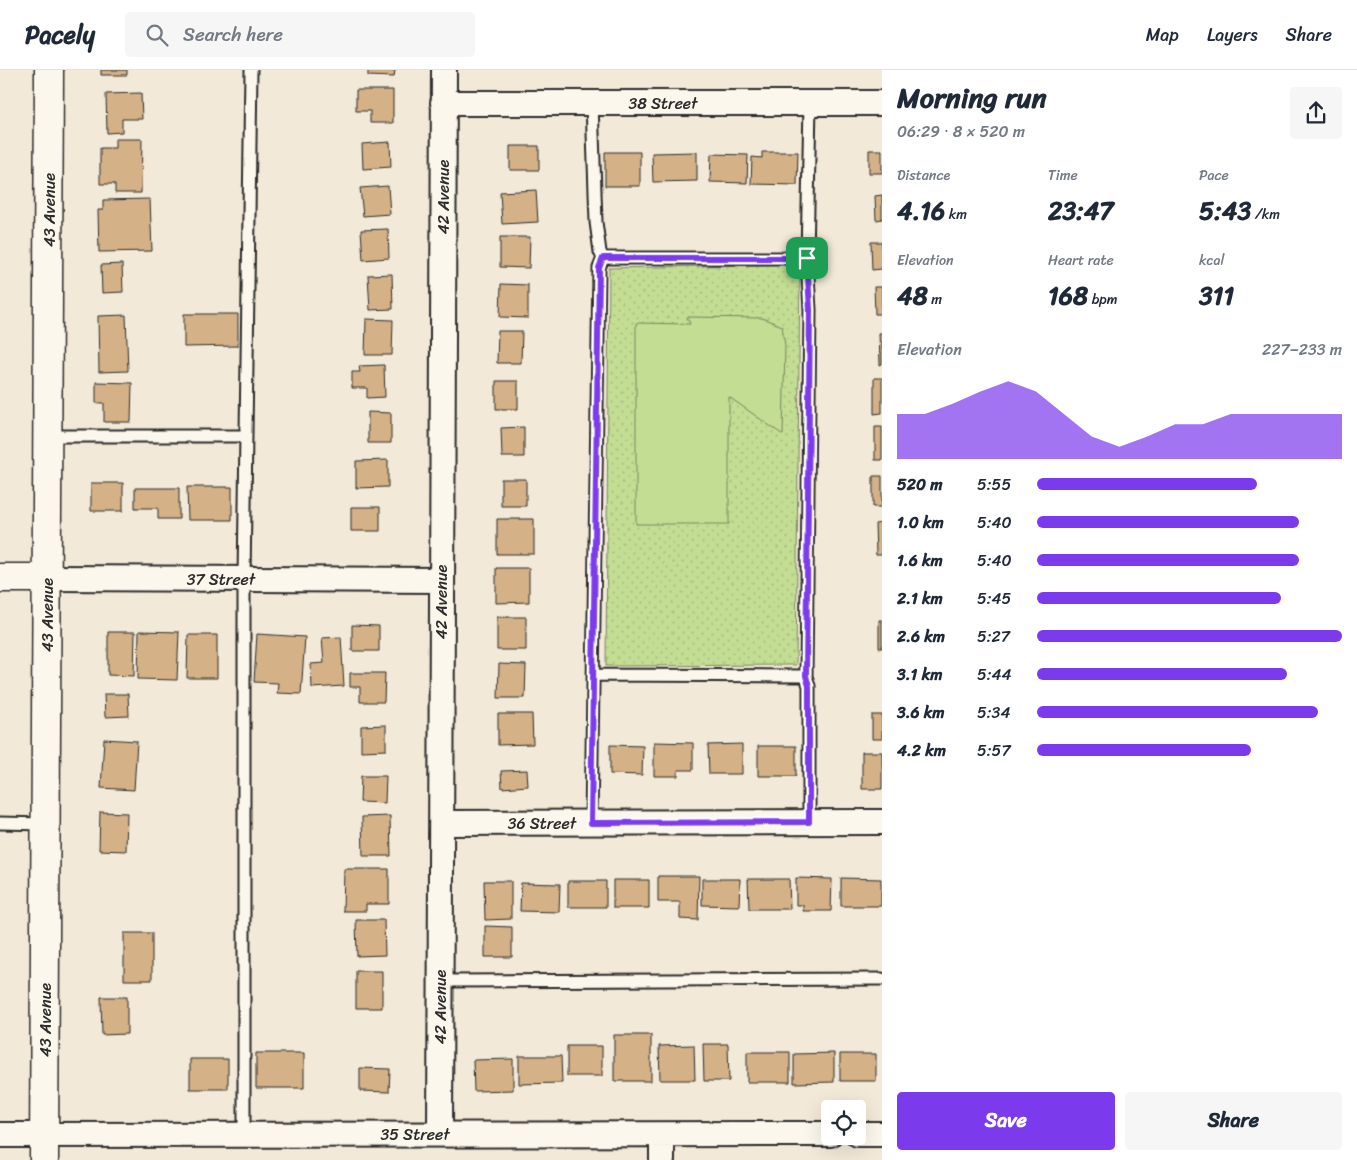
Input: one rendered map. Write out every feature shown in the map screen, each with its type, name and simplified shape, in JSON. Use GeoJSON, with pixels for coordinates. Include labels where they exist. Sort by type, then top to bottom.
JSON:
{"type":"FeatureCollection","features":[{"type":"Feature","properties":{"kind":"street","name":"43 Avenue"},"geometry":{"type":"LineString","coordinates":[[44,1148],[50,70]]}},
{"type":"Feature","properties":{"kind":"street","name":"42 Avenue"},"geometry":{"type":"LineString","coordinates":[[440,1134],[444,70]]}},
{"type":"Feature","properties":{"kind":"street","name":"38 Street"},"geometry":{"type":"LineString","coordinates":[[444,103],[882,103]]}},
{"type":"Feature","properties":{"kind":"street","name":"37 Street"},"geometry":{"type":"LineString","coordinates":[[0,578],[441,580]]}},
{"type":"Feature","properties":{"kind":"street","name":"36 Street"},"geometry":{"type":"LineString","coordinates":[[442,823],[882,822]]}},
{"type":"Feature","properties":{"kind":"street","name":"35 Street"},"geometry":{"type":"LineString","coordinates":[[0,1135],[44,1148],[244,1135],[821,1134]]}},
{"type":"Feature","properties":{"kind":"street"},"geometry":{"type":"LineString","coordinates":[[866,1134],[882,1134]]}},
{"type":"Feature","properties":{"kind":"street"},"geometry":{"type":"LineString","coordinates":[[662,1135],[662,1160]]}},
{"type":"Feature","properties":{"kind":"lane"},"geometry":{"type":"LineString","coordinates":[[244,1135],[244,580],[251,70]]}},
{"type":"Feature","properties":{"kind":"lane"},"geometry":{"type":"LineString","coordinates":[[591,823],[599,268],[603,258],[600,252],[596,222],[592,103]]}},
{"type":"Feature","properties":{"kind":"lane"},"geometry":{"type":"LineString","coordinates":[[809,822],[809,686],[806,676],[810,320],[807,258],[810,103]]}},
{"type":"Feature","properties":{"kind":"lane"},"geometry":{"type":"LineString","coordinates":[[603,258],[807,258]]}},
{"type":"Feature","properties":{"kind":"lane"},"geometry":{"type":"LineString","coordinates":[[48,436],[246,436]]}},
{"type":"Feature","properties":{"kind":"lane"},"geometry":{"type":"LineString","coordinates":[[594,675],[806,676]]}},
{"type":"Feature","properties":{"kind":"lane"},"geometry":{"type":"LineString","coordinates":[[0,824],[46,824]]}},
{"type":"Feature","properties":{"kind":"lane"},"geometry":{"type":"LineString","coordinates":[[440,981],[882,979]]}},
{"type":"Feature","properties":{"kind":"green space"},"geometry":{"type":"Polygon","coordinates":[[[800,264],[796,665],[606,666],[609,268],[800,264]]]}},
{"type":"Feature","properties":{"kind":"green space"},"geometry":{"type":"Polygon","coordinates":[[[687,317],[762,318],[782,326],[785,345],[783,435],[729,397],[729,524],[636,524],[636,323],[690,324],[687,317]]]}},
{"type":"Feature","properties":{"kind":"building"},"geometry":{"type":"Polygon","coordinates":[[[101,70],[127,70],[127,75],[101,75],[101,70]]]}},
{"type":"Feature","properties":{"kind":"building"},"geometry":{"type":"Polygon","coordinates":[[[368,70],[395,70],[394,77],[368,76],[368,70]]]}},
{"type":"Feature","properties":{"kind":"building"},"geometry":{"type":"Polygon","coordinates":[[[356,90],[393,90],[393,123],[370,123],[370,111],[356,111],[356,90]]]}},
{"type":"Feature","properties":{"kind":"building"},"geometry":{"type":"Polygon","coordinates":[[[141,93],[142,119],[122,119],[122,132],[107,133],[106,94],[141,93]]]}},
{"type":"Feature","properties":{"kind":"building"},"geometry":{"type":"Polygon","coordinates":[[[115,139],[142,139],[141,193],[115,193],[115,184],[100,184],[100,148],[115,148],[115,139]]]}},
{"type":"Feature","properties":{"kind":"building"},"geometry":{"type":"Polygon","coordinates":[[[390,142],[391,167],[363,169],[362,144],[390,142]]]}},
{"type":"Feature","properties":{"kind":"building"},"geometry":{"type":"Polygon","coordinates":[[[510,146],[539,146],[539,170],[510,170],[510,146]]]}},
{"type":"Feature","properties":{"kind":"building"},"geometry":{"type":"Polygon","coordinates":[[[869,150],[882,150],[882,173],[869,173],[869,150]]]}},
{"type":"Feature","properties":{"kind":"building"},"geometry":{"type":"Polygon","coordinates":[[[605,152],[640,152],[640,186],[605,186],[605,152]]]}},
{"type":"Feature","properties":{"kind":"building"},"geometry":{"type":"Polygon","coordinates":[[[697,152],[697,181],[653,182],[652,153],[697,152]]]}},
{"type":"Feature","properties":{"kind":"building"},"geometry":{"type":"Polygon","coordinates":[[[762,152],[798,152],[797,185],[751,184],[752,157],[762,158],[762,152]]]}},
{"type":"Feature","properties":{"kind":"building"},"geometry":{"type":"Polygon","coordinates":[[[711,154],[748,155],[747,183],[710,182],[711,154]]]}},
{"type":"Feature","properties":{"kind":"building"},"geometry":{"type":"Polygon","coordinates":[[[388,186],[390,214],[363,216],[360,188],[388,186]]]}},
{"type":"Feature","properties":{"kind":"building"},"geometry":{"type":"Polygon","coordinates":[[[536,190],[538,222],[502,224],[500,192],[536,190]]]}},
{"type":"Feature","properties":{"kind":"building"},"geometry":{"type":"Polygon","coordinates":[[[882,195],[882,219],[876,220],[875,196],[882,195]]]}},
{"type":"Feature","properties":{"kind":"building"},"geometry":{"type":"Polygon","coordinates":[[[150,199],[152,251],[99,252],[98,210],[103,210],[103,200],[150,199]]]}},
{"type":"Feature","properties":{"kind":"building"},"geometry":{"type":"Polygon","coordinates":[[[388,229],[389,258],[363,260],[361,230],[388,229]]]}},
{"type":"Feature","properties":{"kind":"building"},"geometry":{"type":"Polygon","coordinates":[[[500,237],[530,237],[529,268],[500,267],[500,237]]]}},
{"type":"Feature","properties":{"kind":"building"},"geometry":{"type":"Polygon","coordinates":[[[871,242],[882,242],[882,269],[872,270],[871,242]]]}},
{"type":"Feature","properties":{"kind":"building"},"geometry":{"type":"Polygon","coordinates":[[[122,264],[123,292],[102,293],[101,265],[122,264]]]}},
{"type":"Feature","properties":{"kind":"building"},"geometry":{"type":"Polygon","coordinates":[[[392,274],[393,309],[370,310],[368,275],[392,274]]]}},
{"type":"Feature","properties":{"kind":"building"},"geometry":{"type":"Polygon","coordinates":[[[501,284],[528,285],[528,318],[500,317],[501,284]]]}},
{"type":"Feature","properties":{"kind":"building"},"geometry":{"type":"Polygon","coordinates":[[[874,287],[882,287],[882,314],[875,314],[874,287]]]}},
{"type":"Feature","properties":{"kind":"building"},"geometry":{"type":"Polygon","coordinates":[[[184,314],[238,314],[238,346],[184,347],[184,314]]]}},
{"type":"Feature","properties":{"kind":"building"},"geometry":{"type":"Polygon","coordinates":[[[126,315],[128,371],[99,372],[98,316],[126,315]]]}},
{"type":"Feature","properties":{"kind":"building"},"geometry":{"type":"Polygon","coordinates":[[[366,319],[393,320],[392,355],[365,355],[366,319]]]}},
{"type":"Feature","properties":{"kind":"building"},"geometry":{"type":"Polygon","coordinates":[[[498,331],[522,331],[521,363],[497,363],[498,331]]]}},
{"type":"Feature","properties":{"kind":"building"},"geometry":{"type":"Polygon","coordinates":[[[879,333],[882,333],[882,364],[880,365],[879,333]]]}},
{"type":"Feature","properties":{"kind":"building"},"geometry":{"type":"Polygon","coordinates":[[[384,365],[385,397],[367,398],[367,388],[352,388],[352,372],[360,372],[359,366],[384,365]]]}},
{"type":"Feature","properties":{"kind":"building"},"geometry":{"type":"Polygon","coordinates":[[[874,378],[882,378],[882,413],[874,414],[874,378]]]}},
{"type":"Feature","properties":{"kind":"building"},"geometry":{"type":"Polygon","coordinates":[[[496,381],[518,381],[518,409],[496,409],[496,381]]]}},
{"type":"Feature","properties":{"kind":"building"},"geometry":{"type":"Polygon","coordinates":[[[96,382],[132,383],[131,422],[104,422],[104,403],[96,403],[96,382]]]}},
{"type":"Feature","properties":{"kind":"building"},"geometry":{"type":"Polygon","coordinates":[[[368,412],[391,413],[391,443],[368,443],[368,412]]]}},
{"type":"Feature","properties":{"kind":"building"},"geometry":{"type":"Polygon","coordinates":[[[524,427],[524,457],[502,457],[501,428],[524,427]]]}},
{"type":"Feature","properties":{"kind":"building"},"geometry":{"type":"Polygon","coordinates":[[[875,427],[882,427],[882,460],[875,460],[875,427]]]}},
{"type":"Feature","properties":{"kind":"building"},"geometry":{"type":"Polygon","coordinates":[[[388,460],[388,487],[356,488],[356,461],[388,460]]]}},
{"type":"Feature","properties":{"kind":"building"},"geometry":{"type":"Polygon","coordinates":[[[873,476],[882,476],[882,507],[873,507],[873,476]]]}},
{"type":"Feature","properties":{"kind":"building"},"geometry":{"type":"Polygon","coordinates":[[[501,479],[526,479],[526,506],[501,506],[501,479]]]}},
{"type":"Feature","properties":{"kind":"building"},"geometry":{"type":"Polygon","coordinates":[[[91,483],[123,483],[123,511],[91,511],[91,483]]]}},
{"type":"Feature","properties":{"kind":"building"},"geometry":{"type":"Polygon","coordinates":[[[187,487],[232,487],[232,520],[188,520],[187,487]]]}},
{"type":"Feature","properties":{"kind":"building"},"geometry":{"type":"Polygon","coordinates":[[[135,488],[179,488],[179,519],[158,519],[158,508],[135,508],[135,488]]]}},
{"type":"Feature","properties":{"kind":"building"},"geometry":{"type":"Polygon","coordinates":[[[351,507],[380,507],[380,531],[351,531],[351,507]]]}},
{"type":"Feature","properties":{"kind":"building"},"geometry":{"type":"Polygon","coordinates":[[[497,519],[534,519],[534,554],[497,554],[497,519]]]}},
{"type":"Feature","properties":{"kind":"building"},"geometry":{"type":"Polygon","coordinates":[[[882,523],[882,555],[876,555],[875,524],[882,523]]]}},
{"type":"Feature","properties":{"kind":"building"},"geometry":{"type":"Polygon","coordinates":[[[496,568],[529,568],[529,602],[496,603],[496,568]]]}},
{"type":"Feature","properties":{"kind":"building"},"geometry":{"type":"Polygon","coordinates":[[[497,617],[526,617],[526,650],[497,650],[497,617]]]}},
{"type":"Feature","properties":{"kind":"building"},"geometry":{"type":"Polygon","coordinates":[[[879,620],[882,620],[882,648],[879,648],[879,620]]]}},
{"type":"Feature","properties":{"kind":"building"},"geometry":{"type":"Polygon","coordinates":[[[352,625],[379,626],[379,651],[352,651],[352,625]]]}},
{"type":"Feature","properties":{"kind":"building"},"geometry":{"type":"Polygon","coordinates":[[[139,631],[179,632],[177,680],[138,679],[139,631]]]}},
{"type":"Feature","properties":{"kind":"building"},"geometry":{"type":"Polygon","coordinates":[[[108,632],[135,632],[134,676],[108,675],[108,632]]]}},
{"type":"Feature","properties":{"kind":"building"},"geometry":{"type":"Polygon","coordinates":[[[257,634],[305,637],[301,694],[277,693],[278,683],[254,682],[257,634]]]}},
{"type":"Feature","properties":{"kind":"building"},"geometry":{"type":"Polygon","coordinates":[[[188,635],[217,635],[217,678],[187,678],[188,635]]]}},
{"type":"Feature","properties":{"kind":"building"},"geometry":{"type":"Polygon","coordinates":[[[341,637],[344,686],[312,688],[311,664],[324,663],[322,638],[341,637]]]}},
{"type":"Feature","properties":{"kind":"building"},"geometry":{"type":"Polygon","coordinates":[[[499,664],[526,665],[525,698],[498,698],[499,664]]]}},
{"type":"Feature","properties":{"kind":"building"},"geometry":{"type":"Polygon","coordinates":[[[350,673],[385,673],[384,702],[360,702],[360,687],[350,687],[350,673]]]}},
{"type":"Feature","properties":{"kind":"building"},"geometry":{"type":"Polygon","coordinates":[[[104,694],[128,694],[129,716],[105,717],[104,694]]]}},
{"type":"Feature","properties":{"kind":"building"},"geometry":{"type":"Polygon","coordinates":[[[498,714],[532,714],[533,744],[498,745],[498,714]]]}},
{"type":"Feature","properties":{"kind":"building"},"geometry":{"type":"Polygon","coordinates":[[[872,715],[882,715],[882,739],[872,739],[872,715]]]}},
{"type":"Feature","properties":{"kind":"building"},"geometry":{"type":"Polygon","coordinates":[[[386,725],[386,750],[361,751],[361,726],[386,725]]]}},
{"type":"Feature","properties":{"kind":"building"},"geometry":{"type":"Polygon","coordinates":[[[104,739],[137,741],[134,790],[101,788],[104,739]]]}},
{"type":"Feature","properties":{"kind":"building"},"geometry":{"type":"Polygon","coordinates":[[[654,742],[693,743],[693,770],[678,770],[678,776],[654,776],[654,742]]]}},
{"type":"Feature","properties":{"kind":"building"},"geometry":{"type":"Polygon","coordinates":[[[742,744],[742,774],[709,774],[708,745],[742,744]]]}},
{"type":"Feature","properties":{"kind":"building"},"geometry":{"type":"Polygon","coordinates":[[[610,745],[643,746],[642,775],[610,774],[610,745]]]}},
{"type":"Feature","properties":{"kind":"building"},"geometry":{"type":"Polygon","coordinates":[[[758,746],[796,746],[796,776],[758,776],[758,746]]]}},
{"type":"Feature","properties":{"kind":"building"},"geometry":{"type":"Polygon","coordinates":[[[862,752],[882,752],[882,789],[862,789],[862,752]]]}},
{"type":"Feature","properties":{"kind":"building"},"geometry":{"type":"Polygon","coordinates":[[[527,770],[528,786],[502,788],[501,771],[527,770]]]}},
{"type":"Feature","properties":{"kind":"building"},"geometry":{"type":"Polygon","coordinates":[[[361,776],[386,776],[385,803],[360,802],[361,776]]]}},
{"type":"Feature","properties":{"kind":"building"},"geometry":{"type":"Polygon","coordinates":[[[100,812],[127,813],[126,851],[99,850],[100,812]]]}},
{"type":"Feature","properties":{"kind":"building"},"geometry":{"type":"Polygon","coordinates":[[[390,816],[391,856],[363,856],[362,817],[390,816]]]}},
{"type":"Feature","properties":{"kind":"building"},"geometry":{"type":"Polygon","coordinates":[[[344,869],[389,869],[389,904],[366,904],[366,911],[343,911],[344,869]]]}},
{"type":"Feature","properties":{"kind":"building"},"geometry":{"type":"Polygon","coordinates":[[[658,876],[699,876],[698,920],[680,919],[680,902],[658,902],[658,876]]]}},
{"type":"Feature","properties":{"kind":"building"},"geometry":{"type":"Polygon","coordinates":[[[796,878],[832,879],[831,911],[803,911],[803,905],[796,905],[796,878]]]}},
{"type":"Feature","properties":{"kind":"building"},"geometry":{"type":"Polygon","coordinates":[[[841,878],[881,879],[881,906],[841,906],[841,878]]]}},
{"type":"Feature","properties":{"kind":"building"},"geometry":{"type":"Polygon","coordinates":[[[702,879],[740,879],[739,906],[702,905],[702,879]]]}},
{"type":"Feature","properties":{"kind":"building"},"geometry":{"type":"Polygon","coordinates":[[[748,879],[789,879],[790,909],[749,909],[748,879]]]}},
{"type":"Feature","properties":{"kind":"building"},"geometry":{"type":"Polygon","coordinates":[[[613,880],[649,880],[649,908],[613,908],[613,880]]]}},
{"type":"Feature","properties":{"kind":"building"},"geometry":{"type":"Polygon","coordinates":[[[484,881],[511,881],[511,919],[485,920],[484,881]]]}},
{"type":"Feature","properties":{"kind":"building"},"geometry":{"type":"Polygon","coordinates":[[[568,881],[606,881],[606,907],[568,907],[568,881]]]}},
{"type":"Feature","properties":{"kind":"building"},"geometry":{"type":"Polygon","coordinates":[[[521,883],[560,884],[559,912],[520,911],[521,883]]]}},
{"type":"Feature","properties":{"kind":"building"},"geometry":{"type":"Polygon","coordinates":[[[356,920],[384,920],[385,955],[357,956],[356,920]]]}},
{"type":"Feature","properties":{"kind":"building"},"geometry":{"type":"Polygon","coordinates":[[[485,926],[512,927],[512,957],[485,957],[485,926]]]}},
{"type":"Feature","properties":{"kind":"building"},"geometry":{"type":"Polygon","coordinates":[[[124,933],[152,933],[152,980],[124,980],[124,933]]]}},
{"type":"Feature","properties":{"kind":"building"},"geometry":{"type":"Polygon","coordinates":[[[356,971],[382,971],[382,1008],[356,1008],[356,971]]]}},
{"type":"Feature","properties":{"kind":"building"},"geometry":{"type":"Polygon","coordinates":[[[101,997],[127,997],[127,1034],[102,1035],[101,997]]]}},
{"type":"Feature","properties":{"kind":"building"},"geometry":{"type":"Polygon","coordinates":[[[614,1035],[651,1035],[651,1081],[614,1081],[614,1035]]]}},
{"type":"Feature","properties":{"kind":"building"},"geometry":{"type":"Polygon","coordinates":[[[703,1044],[728,1044],[729,1081],[704,1081],[703,1044]]]}},
{"type":"Feature","properties":{"kind":"building"},"geometry":{"type":"Polygon","coordinates":[[[694,1045],[695,1080],[660,1080],[659,1046],[694,1045]]]}},
{"type":"Feature","properties":{"kind":"building"},"geometry":{"type":"Polygon","coordinates":[[[567,1046],[602,1046],[602,1076],[567,1076],[567,1046]]]}},
{"type":"Feature","properties":{"kind":"building"},"geometry":{"type":"Polygon","coordinates":[[[747,1052],[790,1052],[790,1082],[747,1082],[747,1052]]]}},
{"type":"Feature","properties":{"kind":"building"},"geometry":{"type":"Polygon","coordinates":[[[256,1053],[304,1053],[304,1088],[256,1088],[256,1053]]]}},
{"type":"Feature","properties":{"kind":"building"},"geometry":{"type":"Polygon","coordinates":[[[834,1053],[834,1082],[794,1083],[794,1054],[834,1053]]]}},
{"type":"Feature","properties":{"kind":"building"},"geometry":{"type":"Polygon","coordinates":[[[840,1054],[876,1054],[876,1081],[840,1081],[840,1054]]]}},
{"type":"Feature","properties":{"kind":"building"},"geometry":{"type":"Polygon","coordinates":[[[519,1056],[561,1056],[562,1083],[519,1084],[519,1056]]]}},
{"type":"Feature","properties":{"kind":"building"},"geometry":{"type":"Polygon","coordinates":[[[190,1059],[228,1059],[228,1089],[190,1089],[190,1059]]]}},
{"type":"Feature","properties":{"kind":"building"},"geometry":{"type":"Polygon","coordinates":[[[513,1059],[513,1090],[474,1091],[473,1060],[513,1059]]]}},
{"type":"Feature","properties":{"kind":"building"},"geometry":{"type":"Polygon","coordinates":[[[360,1068],[390,1069],[389,1092],[360,1091],[360,1068]]]}},
{"type":"Feature","properties":{"kind":"route"},"geometry":{"type":"LineString","coordinates":[[603,258],[807,258],[810,310],[806,676],[809,686],[809,822],[591,823],[599,268],[603,258]]}}]}
